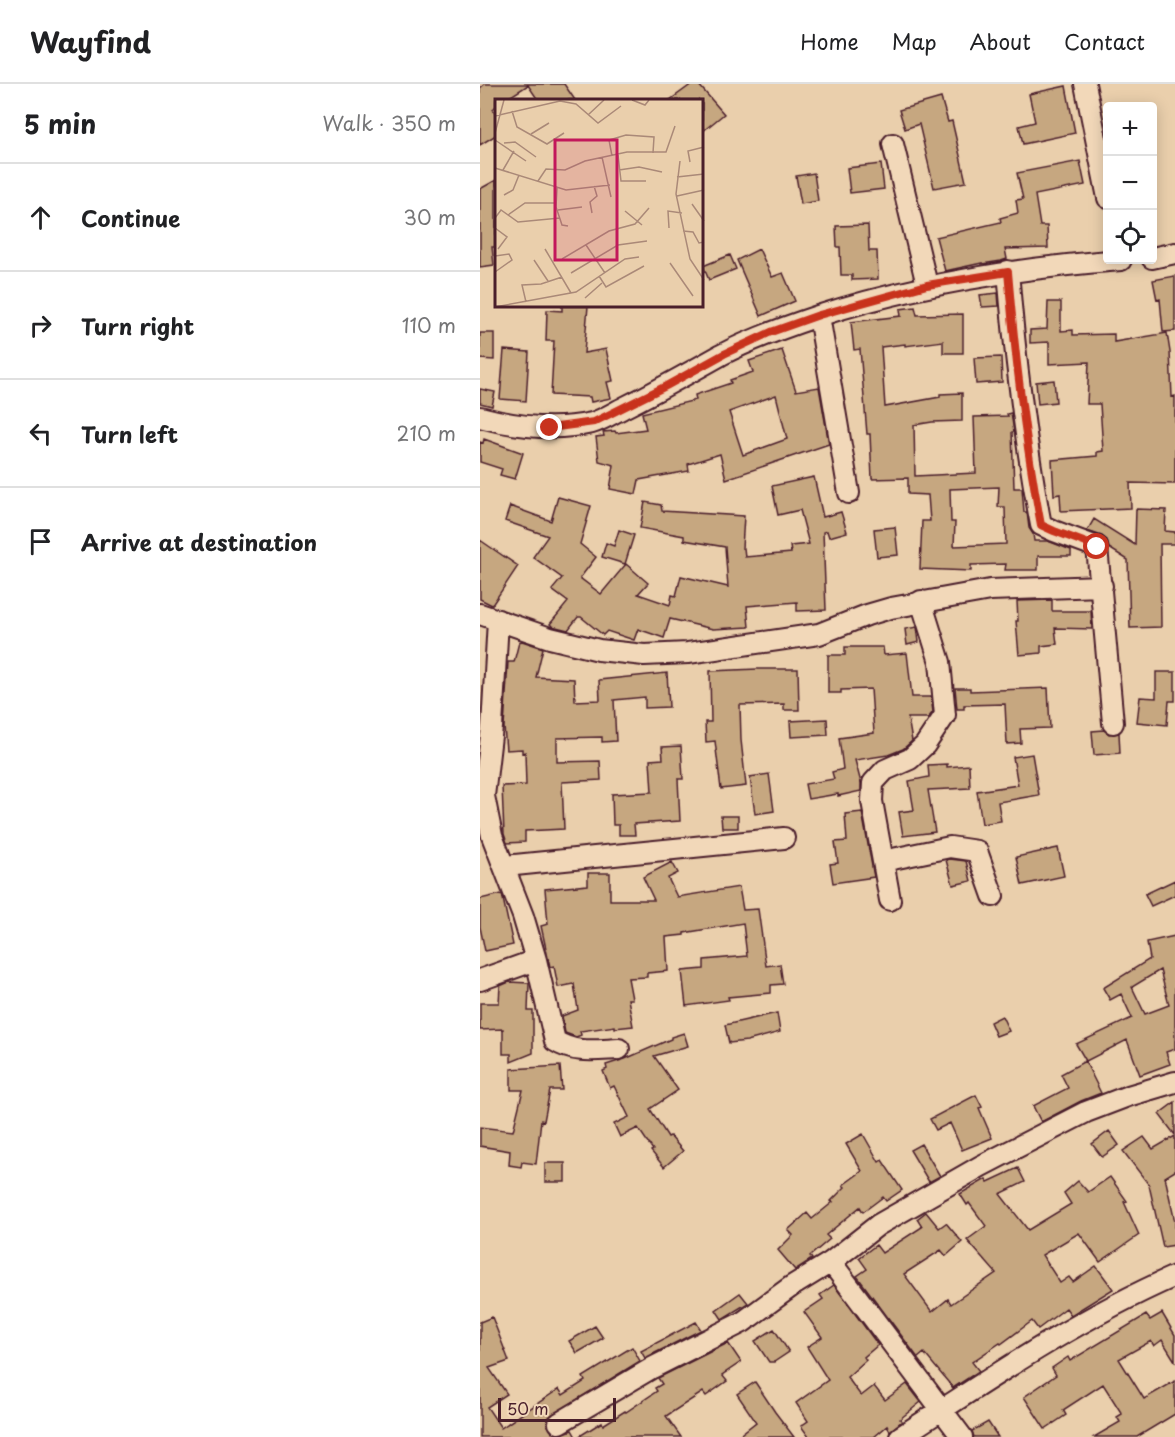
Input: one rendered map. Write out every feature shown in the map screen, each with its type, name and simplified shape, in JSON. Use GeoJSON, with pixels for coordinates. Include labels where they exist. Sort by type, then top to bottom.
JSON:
{"type":"FeatureCollection","features":[{"type":"Feature","properties":{"kind":"street"},"geometry":{"type":"LineString","coordinates":[[1085,84],[1103,177]]}},
{"type":"Feature","properties":{"kind":"street"},"geometry":{"type":"LineString","coordinates":[[893,144],[927,285]]}},
{"type":"Feature","properties":{"kind":"street"},"geometry":{"type":"LineString","coordinates":[[1157,257],[1175,253]]}},
{"type":"Feature","properties":{"kind":"street"},"geometry":{"type":"LineString","coordinates":[[480,417],[508,425],[550,428],[594,422],[724,354],[771,332],[819,315],[927,285],[1008,272],[1103,262]]}},
{"type":"Feature","properties":{"kind":"street"},"geometry":{"type":"LineString","coordinates":[[1008,272],[1017,374],[1028,457],[1041,525],[1097,547],[1113,723]]}},
{"type":"Feature","properties":{"kind":"street"},"geometry":{"type":"LineString","coordinates":[[819,315],[849,494]]}},
{"type":"Feature","properties":{"kind":"street"},"geometry":{"type":"LineString","coordinates":[[619,1048],[579,1051],[566,1048],[555,1041],[536,960],[505,866],[492,836],[482,797],[492,727],[489,617],[550,638],[599,650],[644,655],[688,653],[819,634],[867,615],[921,601],[990,590],[1102,586]]}},
{"type":"Feature","properties":{"kind":"street"},"geometry":{"type":"LineString","coordinates":[[890,900],[872,801],[873,783],[885,770],[910,759],[918,752],[945,715],[940,662],[921,601]]}},
{"type":"Feature","properties":{"kind":"street"},"geometry":{"type":"LineString","coordinates":[[505,866],[784,838]]}},
{"type":"Feature","properties":{"kind":"street"},"geometry":{"type":"LineString","coordinates":[[883,861],[950,847],[977,850],[993,896]]}},
{"type":"Feature","properties":{"kind":"street"},"geometry":{"type":"LineString","coordinates":[[480,980],[536,960]]}},
{"type":"Feature","properties":{"kind":"street"},"geometry":{"type":"LineString","coordinates":[[559,1423],[652,1368],[743,1322],[792,1286],[831,1262],[878,1225],[981,1166],[1086,1112],[1175,1082]]}},
{"type":"Feature","properties":{"kind":"street"},"geometry":{"type":"LineString","coordinates":[[831,1262],[962,1437]]}},
{"type":"Feature","properties":{"kind":"street"},"geometry":{"type":"LineString","coordinates":[[900,1437],[1061,1334],[1128,1297],[1175,1276]]}},
{"type":"Feature","properties":{"kind":"building"},"geometry":{"type":"Polygon","coordinates":[[[485,84],[564,84],[574,99],[537,99],[528,85],[507,99],[495,99],[493,109],[495,136],[480,145],[480,88],[485,84]]]}},
{"type":"Feature","properties":{"kind":"building"},"geometry":{"type":"Polygon","coordinates":[[[692,84],[698,84],[724,114],[704,130],[704,99],[671,99],[692,84]]]}},
{"type":"Feature","properties":{"kind":"building"},"geometry":{"type":"Polygon","coordinates":[[[1066,86],[1075,133],[1023,144],[1019,126],[1035,122],[1029,94],[1066,86]]]}},
{"type":"Feature","properties":{"kind":"building"},"geometry":{"type":"Polygon","coordinates":[[[941,98],[948,122],[952,121],[966,182],[934,188],[919,124],[905,129],[899,110],[941,98]]]}},
{"type":"Feature","properties":{"kind":"building"},"geometry":{"type":"Polygon","coordinates":[[[1080,161],[1085,185],[1035,195],[1040,226],[1047,226],[1048,248],[1005,249],[1007,259],[945,271],[936,237],[1001,222],[1000,218],[1018,213],[1016,200],[1023,199],[1017,173],[1080,161]]]}},
{"type":"Feature","properties":{"kind":"building"},"geometry":{"type":"Polygon","coordinates":[[[881,164],[884,189],[850,193],[847,168],[881,164]]]}},
{"type":"Feature","properties":{"kind":"building"},"geometry":{"type":"Polygon","coordinates":[[[814,173],[818,201],[801,204],[796,176],[814,173]]]}},
{"type":"Feature","properties":{"kind":"building"},"geometry":{"type":"Polygon","coordinates":[[[495,181],[495,247],[492,247],[494,265],[480,267],[480,189],[495,181]]]}},
{"type":"Feature","properties":{"kind":"building"},"geometry":{"type":"Polygon","coordinates":[[[868,225],[869,251],[877,251],[878,279],[852,280],[852,275],[841,275],[840,247],[837,247],[836,226],[868,225]]]}},
{"type":"Feature","properties":{"kind":"building"},"geometry":{"type":"Polygon","coordinates":[[[759,249],[772,277],[783,273],[795,301],[761,316],[737,260],[759,249]]]}},
{"type":"Feature","properties":{"kind":"building"},"geometry":{"type":"Polygon","coordinates":[[[730,255],[736,269],[709,280],[704,266],[730,255]]]}},
{"type":"Feature","properties":{"kind":"building"},"geometry":{"type":"Polygon","coordinates":[[[1175,276],[1175,331],[1163,332],[1160,299],[1157,300],[1153,280],[1175,276]]]}},
{"type":"Feature","properties":{"kind":"building"},"geometry":{"type":"Polygon","coordinates":[[[998,293],[999,306],[982,307],[980,295],[998,293]]]}},
{"type":"Feature","properties":{"kind":"building"},"geometry":{"type":"Polygon","coordinates":[[[1048,302],[1061,302],[1061,331],[1073,330],[1073,335],[1114,334],[1114,342],[1167,333],[1172,397],[1175,396],[1175,484],[1130,483],[1131,508],[1061,511],[1060,494],[1054,495],[1052,460],[1097,456],[1097,452],[1103,451],[1100,404],[1087,404],[1089,362],[1049,364],[1049,342],[1030,343],[1030,330],[1047,329],[1048,302]]]}},
{"type":"Feature","properties":{"kind":"building"},"geometry":{"type":"Polygon","coordinates":[[[915,307],[917,315],[963,314],[963,353],[943,353],[943,341],[881,347],[885,407],[940,397],[940,394],[962,393],[962,421],[914,425],[915,476],[976,473],[974,417],[1008,416],[1007,414],[1011,413],[1014,432],[1012,432],[1014,488],[1022,488],[1024,512],[1027,512],[1029,528],[1034,541],[1048,541],[1071,550],[1071,556],[1038,556],[1038,570],[1005,570],[1006,564],[971,565],[971,571],[920,569],[922,521],[930,521],[928,495],[908,494],[908,478],[872,479],[870,434],[867,434],[860,349],[854,350],[851,322],[901,316],[900,309],[915,307]],[[999,487],[950,489],[951,522],[955,522],[954,546],[1006,544],[1005,507],[998,507],[999,487]]]}},
{"type":"Feature","properties":{"kind":"building"},"geometry":{"type":"Polygon","coordinates":[[[562,308],[588,308],[584,353],[606,349],[613,381],[607,382],[611,398],[591,402],[590,397],[551,395],[554,341],[546,341],[547,310],[562,311],[562,308]]]}},
{"type":"Feature","properties":{"kind":"building"},"geometry":{"type":"Polygon","coordinates":[[[480,333],[494,333],[494,360],[480,359],[480,333]]]}},
{"type":"Feature","properties":{"kind":"building"},"geometry":{"type":"Polygon","coordinates":[[[504,350],[529,352],[526,401],[500,399],[504,350]]]}},
{"type":"Feature","properties":{"kind":"building"},"geometry":{"type":"Polygon","coordinates":[[[782,350],[796,391],[819,387],[829,444],[726,479],[720,454],[688,464],[689,471],[639,480],[636,494],[610,489],[614,465],[599,461],[596,437],[604,436],[603,432],[615,431],[616,433],[646,429],[642,413],[696,400],[695,395],[731,383],[730,380],[753,372],[749,361],[782,350]],[[776,395],[729,412],[743,455],[787,439],[776,395]]]}},
{"type":"Feature","properties":{"kind":"building"},"geometry":{"type":"Polygon","coordinates":[[[1001,357],[1002,382],[976,384],[974,358],[1001,357]]]}},
{"type":"Feature","properties":{"kind":"building"},"geometry":{"type":"Polygon","coordinates":[[[1054,380],[1056,402],[1038,404],[1036,382],[1054,380]]]}},
{"type":"Feature","properties":{"kind":"building"},"geometry":{"type":"Polygon","coordinates":[[[480,389],[495,392],[492,406],[480,403],[480,389]]]}},
{"type":"Feature","properties":{"kind":"building"},"geometry":{"type":"Polygon","coordinates":[[[484,439],[523,453],[515,479],[500,475],[502,469],[480,462],[480,442],[483,443],[484,439]]]}},
{"type":"Feature","properties":{"kind":"building"},"geometry":{"type":"Polygon","coordinates":[[[814,477],[823,517],[841,512],[847,532],[829,537],[827,531],[823,532],[826,610],[797,611],[797,602],[747,606],[749,627],[713,629],[670,619],[664,638],[638,629],[634,640],[607,631],[603,635],[581,617],[578,617],[568,630],[552,626],[550,624],[568,602],[552,590],[562,578],[533,557],[548,536],[505,521],[510,506],[551,521],[558,497],[591,506],[580,544],[596,557],[580,578],[601,594],[626,564],[648,583],[638,594],[670,605],[672,595],[676,596],[681,576],[728,587],[725,547],[684,540],[684,536],[640,528],[645,502],[661,505],[662,511],[744,516],[742,548],[744,548],[745,557],[791,553],[790,546],[809,544],[800,510],[778,515],[772,486],[814,477]]]}},
{"type":"Feature","properties":{"kind":"building"},"geometry":{"type":"Polygon","coordinates":[[[1136,509],[1166,510],[1165,531],[1175,532],[1175,544],[1160,544],[1161,627],[1130,628],[1128,560],[1109,548],[1107,540],[1102,536],[1087,531],[1094,519],[1135,545],[1136,509]]]}},
{"type":"Feature","properties":{"kind":"building"},"geometry":{"type":"Polygon","coordinates":[[[895,527],[898,555],[877,557],[874,529],[895,527]]]}},
{"type":"Feature","properties":{"kind":"building"},"geometry":{"type":"Polygon","coordinates":[[[619,530],[634,535],[625,564],[602,557],[606,543],[614,546],[619,530]]]}},
{"type":"Feature","properties":{"kind":"building"},"geometry":{"type":"Polygon","coordinates":[[[480,540],[518,566],[492,605],[480,599],[480,540]]]}},
{"type":"Feature","properties":{"kind":"building"},"geometry":{"type":"Polygon","coordinates":[[[1052,600],[1052,611],[1091,611],[1092,629],[1055,628],[1057,644],[1041,646],[1041,653],[1019,655],[1017,601],[1052,600]]]}},
{"type":"Feature","properties":{"kind":"building"},"geometry":{"type":"Polygon","coordinates":[[[917,627],[919,642],[907,645],[905,629],[917,627]]]}},
{"type":"Feature","properties":{"kind":"building"},"geometry":{"type":"Polygon","coordinates":[[[519,642],[543,648],[536,677],[574,679],[575,701],[600,700],[599,680],[667,673],[669,707],[645,708],[645,697],[614,700],[616,741],[602,742],[602,737],[557,738],[557,762],[600,761],[601,780],[562,782],[564,829],[525,831],[525,842],[507,843],[504,834],[502,786],[526,785],[525,752],[522,753],[522,749],[506,750],[504,727],[508,662],[514,662],[519,642]]]}},
{"type":"Feature","properties":{"kind":"building"},"geometry":{"type":"Polygon","coordinates":[[[845,647],[883,647],[884,655],[907,653],[912,697],[931,697],[933,712],[928,718],[908,718],[912,741],[903,749],[888,755],[855,760],[861,791],[808,799],[805,784],[834,779],[832,772],[843,769],[839,738],[874,733],[871,689],[828,693],[828,655],[845,655],[845,647]]]}},
{"type":"Feature","properties":{"kind":"building"},"geometry":{"type":"Polygon","coordinates":[[[798,669],[799,710],[784,710],[784,704],[740,705],[746,786],[721,789],[715,741],[706,742],[705,722],[711,722],[710,671],[798,669]]]}},
{"type":"Feature","properties":{"kind":"building"},"geometry":{"type":"Polygon","coordinates":[[[1156,672],[1175,672],[1175,701],[1169,701],[1167,725],[1137,722],[1140,697],[1156,698],[1156,672]]]}},
{"type":"Feature","properties":{"kind":"building"},"geometry":{"type":"Polygon","coordinates":[[[955,688],[970,688],[970,691],[1048,688],[1050,728],[1020,729],[1021,743],[1007,744],[1005,704],[964,705],[964,709],[957,709],[955,688]]]}},
{"type":"Feature","properties":{"kind":"building"},"geometry":{"type":"Polygon","coordinates":[[[827,719],[828,735],[791,737],[790,721],[827,719]]]}},
{"type":"Feature","properties":{"kind":"building"},"geometry":{"type":"Polygon","coordinates":[[[1104,730],[1109,734],[1119,733],[1120,753],[1094,755],[1092,731],[1104,730]]]}},
{"type":"Feature","properties":{"kind":"building"},"geometry":{"type":"Polygon","coordinates":[[[681,746],[683,779],[678,779],[680,821],[634,824],[635,835],[619,835],[619,825],[613,825],[612,794],[652,792],[650,760],[663,759],[662,747],[681,746]]]}},
{"type":"Feature","properties":{"kind":"building"},"geometry":{"type":"Polygon","coordinates":[[[1032,754],[1039,795],[998,802],[1001,821],[982,824],[977,791],[1018,785],[1013,757],[1032,754]]]}},
{"type":"Feature","properties":{"kind":"building"},"geometry":{"type":"Polygon","coordinates":[[[947,764],[947,767],[969,765],[970,788],[928,790],[935,832],[903,836],[899,812],[914,810],[909,781],[929,777],[928,765],[947,764]]]}},
{"type":"Feature","properties":{"kind":"building"},"geometry":{"type":"Polygon","coordinates":[[[769,774],[774,811],[755,814],[750,777],[769,774]]]}},
{"type":"Feature","properties":{"kind":"building"},"geometry":{"type":"Polygon","coordinates":[[[862,812],[874,877],[833,883],[830,864],[838,863],[835,842],[847,841],[845,814],[862,812]]]}},
{"type":"Feature","properties":{"kind":"building"},"geometry":{"type":"Polygon","coordinates":[[[721,816],[738,816],[738,828],[722,828],[721,816]]]}},
{"type":"Feature","properties":{"kind":"building"},"geometry":{"type":"Polygon","coordinates":[[[1058,848],[1064,876],[1022,885],[1016,857],[1058,848]]]}},
{"type":"Feature","properties":{"kind":"building"},"geometry":{"type":"Polygon","coordinates":[[[946,860],[966,861],[971,881],[953,885],[946,860]]]}},
{"type":"Feature","properties":{"kind":"building"},"geometry":{"type":"Polygon","coordinates":[[[672,862],[678,873],[668,878],[677,897],[739,887],[743,910],[758,909],[766,966],[780,964],[783,984],[771,985],[771,993],[728,997],[729,1000],[686,1006],[682,971],[704,969],[704,960],[747,956],[743,923],[666,937],[668,971],[647,973],[647,977],[628,978],[632,999],[628,999],[633,1026],[580,1031],[581,1035],[576,1037],[565,1033],[562,1016],[578,1010],[574,984],[558,987],[554,966],[550,967],[541,926],[548,924],[545,889],[588,885],[588,873],[610,873],[610,900],[654,900],[643,877],[672,862]]]}},
{"type":"Feature","properties":{"kind":"building"},"geometry":{"type":"Polygon","coordinates":[[[1175,880],[1175,895],[1151,906],[1145,894],[1175,880]]]}},
{"type":"Feature","properties":{"kind":"building"},"geometry":{"type":"Polygon","coordinates":[[[502,894],[513,945],[485,951],[480,927],[480,899],[502,894]]]}},
{"type":"Feature","properties":{"kind":"building"},"geometry":{"type":"Polygon","coordinates":[[[1175,936],[1175,1049],[1166,1052],[1170,1064],[1140,1075],[1127,1040],[1086,1061],[1076,1044],[1132,1018],[1121,994],[1110,1000],[1103,988],[1150,959],[1147,942],[1175,936]],[[1160,970],[1132,987],[1145,1014],[1169,1005],[1160,970]]]}},
{"type":"Feature","properties":{"kind":"building"},"geometry":{"type":"Polygon","coordinates":[[[509,982],[529,983],[528,1011],[533,1011],[533,1053],[511,1062],[511,1054],[503,1054],[503,1029],[480,1030],[480,1003],[499,1003],[500,986],[509,982]]]}},
{"type":"Feature","properties":{"kind":"building"},"geometry":{"type":"Polygon","coordinates":[[[777,1013],[780,1032],[747,1041],[729,1043],[725,1025],[777,1013]]]}},
{"type":"Feature","properties":{"kind":"building"},"geometry":{"type":"Polygon","coordinates":[[[1002,1016],[1009,1031],[996,1036],[990,1022],[1002,1016]]]}},
{"type":"Feature","properties":{"kind":"building"},"geometry":{"type":"Polygon","coordinates":[[[684,1033],[688,1046],[654,1056],[678,1090],[650,1109],[668,1137],[670,1136],[683,1151],[664,1167],[651,1151],[653,1150],[638,1128],[620,1137],[614,1124],[629,1117],[614,1086],[610,1088],[603,1071],[607,1069],[606,1065],[684,1033]]]}},
{"type":"Feature","properties":{"kind":"building"},"geometry":{"type":"Polygon","coordinates":[[[1085,1061],[1101,1093],[1041,1122],[1033,1106],[1068,1088],[1061,1074],[1085,1061]]]}},
{"type":"Feature","properties":{"kind":"building"},"geometry":{"type":"Polygon","coordinates":[[[560,1066],[562,1090],[550,1090],[544,1121],[541,1120],[536,1164],[522,1162],[521,1167],[509,1165],[510,1151],[480,1146],[480,1127],[513,1131],[523,1090],[511,1090],[511,1069],[560,1066]]]}},
{"type":"Feature","properties":{"kind":"building"},"geometry":{"type":"Polygon","coordinates":[[[976,1095],[992,1138],[962,1150],[950,1123],[936,1130],[930,1119],[976,1095]]]}},
{"type":"Feature","properties":{"kind":"building"},"geometry":{"type":"Polygon","coordinates":[[[1175,1102],[1175,1135],[1159,1114],[1175,1102]]]}},
{"type":"Feature","properties":{"kind":"building"},"geometry":{"type":"Polygon","coordinates":[[[1109,1131],[1119,1145],[1102,1157],[1092,1144],[1109,1131]]]}},
{"type":"Feature","properties":{"kind":"building"},"geometry":{"type":"Polygon","coordinates":[[[863,1134],[879,1162],[882,1160],[902,1190],[886,1201],[883,1197],[863,1212],[860,1207],[826,1235],[830,1239],[810,1256],[812,1259],[795,1270],[778,1250],[793,1235],[788,1230],[807,1213],[812,1219],[833,1202],[831,1201],[845,1187],[843,1185],[862,1171],[846,1144],[863,1134]]]}},
{"type":"Feature","properties":{"kind":"building"},"geometry":{"type":"Polygon","coordinates":[[[1175,1136],[1175,1171],[1165,1177],[1175,1222],[1175,1245],[1163,1247],[1149,1185],[1123,1151],[1144,1137],[1153,1149],[1175,1136]]]}},
{"type":"Feature","properties":{"kind":"building"},"geometry":{"type":"Polygon","coordinates":[[[921,1144],[940,1176],[929,1182],[910,1150],[921,1144]]]}},
{"type":"Feature","properties":{"kind":"building"},"geometry":{"type":"Polygon","coordinates":[[[545,1163],[565,1163],[565,1182],[545,1182],[545,1163]]]}},
{"type":"Feature","properties":{"kind":"building"},"geometry":{"type":"Polygon","coordinates":[[[1018,1168],[1025,1182],[1000,1194],[1028,1230],[1071,1204],[1064,1193],[1078,1181],[1088,1192],[1110,1177],[1127,1201],[1124,1202],[1139,1235],[1100,1262],[1079,1233],[1042,1255],[1060,1283],[1069,1277],[1073,1282],[1096,1266],[1113,1289],[1071,1315],[1066,1308],[1038,1329],[1032,1321],[972,1362],[979,1371],[953,1388],[924,1353],[918,1358],[857,1276],[867,1269],[859,1258],[876,1245],[882,1253],[922,1227],[917,1219],[926,1212],[939,1228],[946,1223],[962,1242],[946,1256],[941,1250],[904,1274],[932,1312],[948,1299],[951,1304],[996,1273],[967,1240],[986,1226],[960,1194],[986,1179],[988,1182],[1018,1168]]]}},
{"type":"Feature","properties":{"kind":"building"},"geometry":{"type":"Polygon","coordinates":[[[834,1285],[878,1345],[864,1357],[866,1360],[847,1377],[861,1396],[874,1386],[885,1400],[907,1384],[921,1402],[900,1419],[902,1421],[890,1431],[887,1426],[874,1437],[809,1437],[801,1426],[808,1421],[796,1403],[828,1380],[807,1347],[822,1337],[804,1312],[823,1299],[820,1295],[834,1285]]]}},
{"type":"Feature","properties":{"kind":"building"},"geometry":{"type":"Polygon","coordinates":[[[740,1293],[748,1303],[722,1319],[716,1310],[740,1293]]]}},
{"type":"Feature","properties":{"kind":"building"},"geometry":{"type":"Polygon","coordinates":[[[1162,1313],[1175,1335],[1175,1361],[1162,1340],[1154,1346],[1151,1341],[1119,1359],[1144,1399],[1175,1381],[1175,1414],[1137,1437],[1094,1437],[1120,1422],[1117,1417],[1122,1414],[1103,1384],[1063,1410],[1066,1415],[1045,1429],[1024,1397],[1056,1375],[1052,1368],[1068,1357],[1070,1361],[1146,1315],[1150,1320],[1162,1313]]]}},
{"type":"Feature","properties":{"kind":"building"},"geometry":{"type":"Polygon","coordinates":[[[492,1317],[509,1361],[489,1368],[507,1394],[487,1407],[501,1428],[559,1389],[563,1395],[585,1381],[583,1377],[632,1347],[640,1361],[549,1417],[547,1424],[553,1433],[560,1435],[572,1430],[576,1437],[480,1437],[480,1322],[492,1317]]]}},
{"type":"Feature","properties":{"kind":"building"},"geometry":{"type":"Polygon","coordinates":[[[696,1322],[701,1330],[645,1358],[641,1351],[696,1322]]]}},
{"type":"Feature","properties":{"kind":"building"},"geometry":{"type":"Polygon","coordinates":[[[595,1326],[603,1338],[577,1353],[569,1341],[595,1326]]]}},
{"type":"Feature","properties":{"kind":"building"},"geometry":{"type":"Polygon","coordinates":[[[774,1329],[789,1352],[774,1362],[769,1362],[755,1341],[774,1329]]]}},
{"type":"Feature","properties":{"kind":"building"},"geometry":{"type":"Polygon","coordinates":[[[728,1343],[741,1362],[722,1375],[727,1381],[706,1396],[703,1392],[666,1416],[681,1437],[578,1437],[602,1422],[603,1425],[626,1412],[657,1391],[655,1388],[662,1384],[658,1378],[728,1343]]]}},
{"type":"Feature","properties":{"kind":"building"},"geometry":{"type":"Polygon","coordinates":[[[755,1382],[794,1437],[737,1437],[756,1422],[737,1394],[755,1382]]]}},
{"type":"Feature","properties":{"kind":"building"},"geometry":{"type":"Polygon","coordinates":[[[988,1422],[998,1437],[974,1437],[972,1431],[988,1422]]]}},
{"type":"Feature","properties":{"kind":"route"},"geometry":{"type":"LineString","coordinates":[[550,428],[594,422],[724,354],[771,332],[819,315],[927,285],[1008,272],[1017,374],[1028,457],[1041,525],[1097,547]]}}]}
